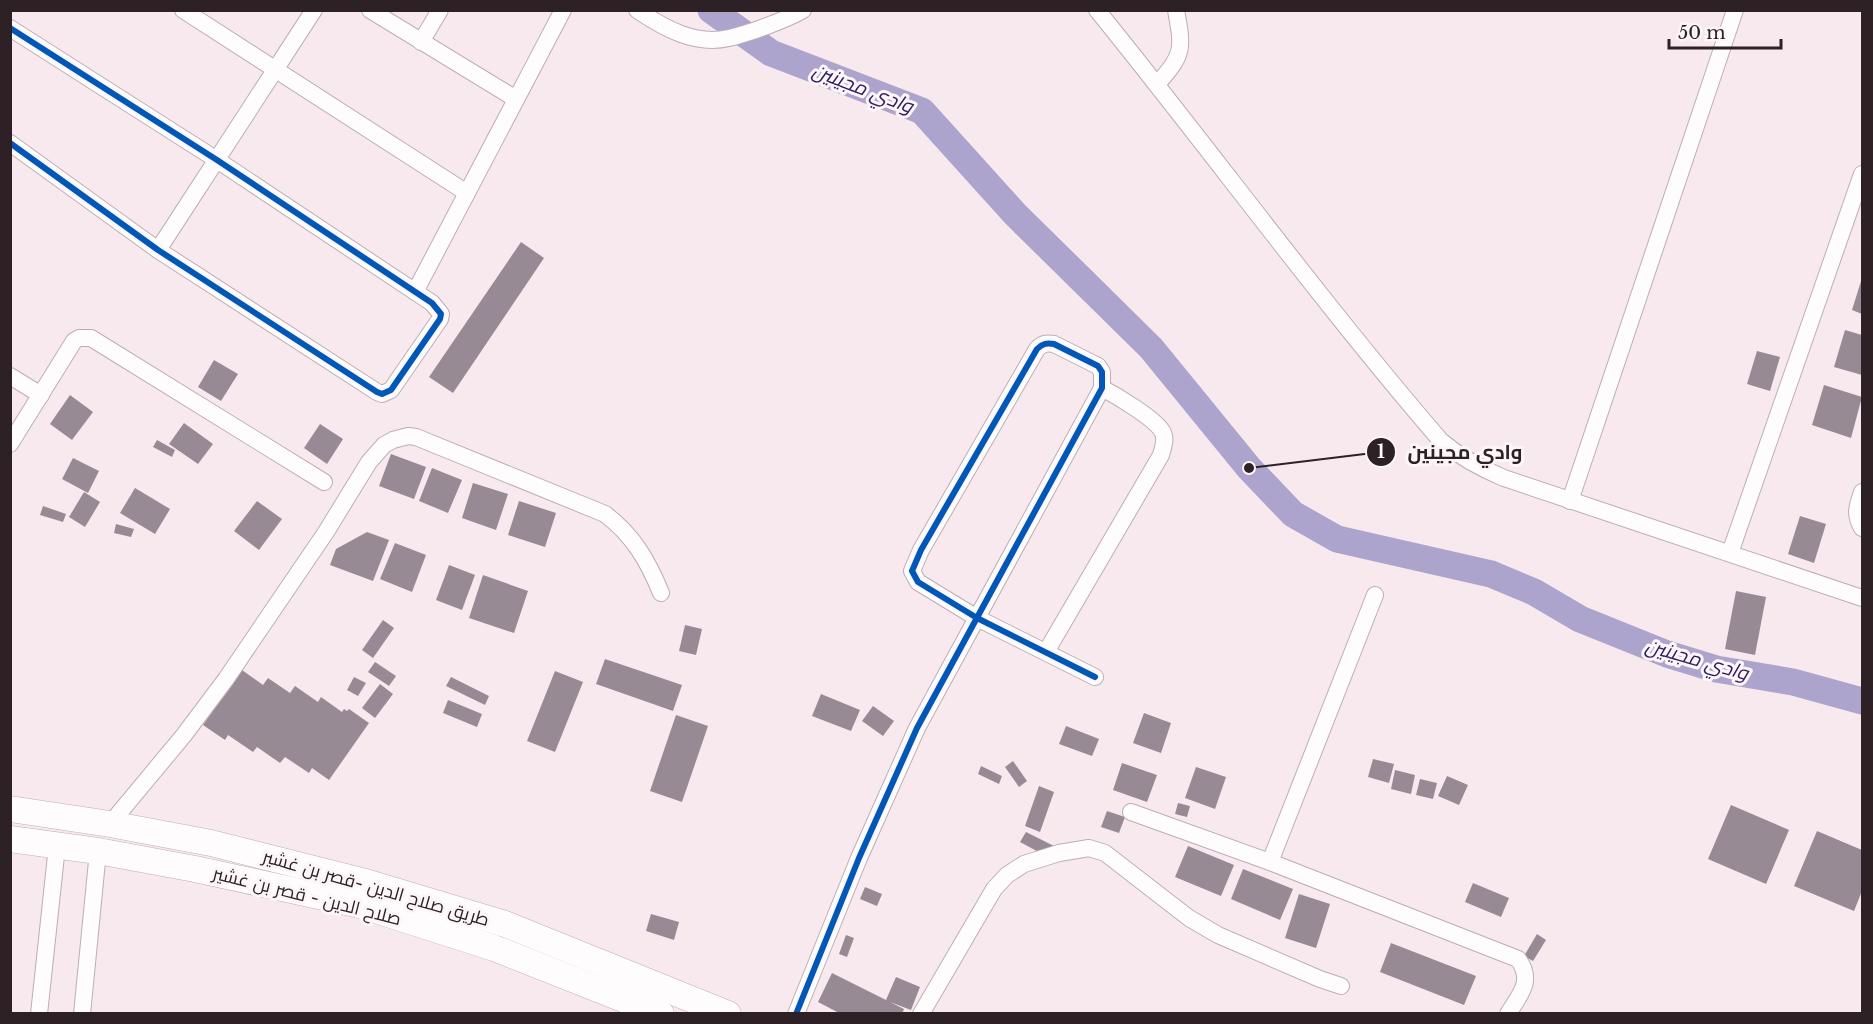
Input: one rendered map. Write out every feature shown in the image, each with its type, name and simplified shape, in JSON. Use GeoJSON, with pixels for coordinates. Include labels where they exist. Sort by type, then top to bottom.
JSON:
{"type":"FeatureCollection","features":[{"type":"Feature","properties":{"kind":"highway","name":"طريق صلاح الدين -قصر بن غشير"},"geometry":{"type":"LineString","coordinates":[[14,809],[211,843],[395,891],[505,924],[728,1014]]}},
{"type":"Feature","properties":{"kind":"highway"},"geometry":{"type":"LineString","coordinates":[[13,840],[14,809]]}},
{"type":"Feature","properties":{"kind":"highway","name":"صلاح الدين - قصر بن غشير"},"geometry":{"type":"LineString","coordinates":[[13,840],[98,851],[360,905],[494,948],[661,1014]]}},
{"type":"Feature","properties":{"kind":"street"},"geometry":{"type":"LineString","coordinates":[[183,10],[467,193]]}},
{"type":"Feature","properties":{"kind":"street"},"geometry":{"type":"LineString","coordinates":[[158,250],[314,10]]}},
{"type":"Feature","properties":{"kind":"street"},"geometry":{"type":"LineString","coordinates":[[370,10],[516,99]]}},
{"type":"Feature","properties":{"kind":"street"},"geometry":{"type":"LineString","coordinates":[[421,42],[440,10]]}},
{"type":"Feature","properties":{"kind":"street"},"geometry":{"type":"LineString","coordinates":[[415,292],[563,10]]}},
{"type":"Feature","properties":{"kind":"street"},"geometry":{"type":"LineString","coordinates":[[637,10],[669,30],[708,40],[728,39],[776,23],[803,10]]}},
{"type":"Feature","properties":{"kind":"street"},"geometry":{"type":"LineString","coordinates":[[1097,10],[1158,83],[1320,297],[1441,441],[1480,468],[1570,501],[1863,598]]}},
{"type":"Feature","properties":{"kind":"street"},"geometry":{"type":"LineString","coordinates":[[1158,83],[1176,63],[1182,41],[1176,10]]}},
{"type":"Feature","properties":{"kind":"street"},"geometry":{"type":"LineString","coordinates":[[1570,501],[1736,10]]}},
{"type":"Feature","properties":{"kind":"street"},"geometry":{"type":"LineString","coordinates":[[10,28],[217,160],[415,292],[437,307],[441,314],[440,319],[391,390],[382,394],[158,250],[10,143]]}},
{"type":"Feature","properties":{"kind":"street"},"geometry":{"type":"LineString","coordinates":[[1730,554],[1863,174]]}},
{"type":"Feature","properties":{"kind":"street"},"geometry":{"type":"LineString","coordinates":[[10,444],[74,341],[79,338],[91,338],[324,482]]}},
{"type":"Feature","properties":{"kind":"street"},"geometry":{"type":"LineString","coordinates":[[796,1014],[850,878],[935,691],[977,618],[1102,388],[1102,372],[1098,366],[1054,344],[1042,344],[921,550],[912,571],[918,582],[977,618],[1095,676]]}},
{"type":"Feature","properties":{"kind":"street"},"geometry":{"type":"LineString","coordinates":[[10,376],[41,394]]}},
{"type":"Feature","properties":{"kind":"street"},"geometry":{"type":"LineString","coordinates":[[1046,652],[1161,455],[1165,441],[1163,432],[1155,424],[1102,388]]}},
{"type":"Feature","properties":{"kind":"street"},"geometry":{"type":"LineString","coordinates":[[110,824],[184,735],[226,679],[307,561],[369,462],[384,445],[399,437],[416,437],[605,514],[621,526],[635,542],[650,565],[661,593]]}},
{"type":"Feature","properties":{"kind":"street"},"geometry":{"type":"LineString","coordinates":[[1863,492],[1857,508],[1857,519],[1863,528]]}},
{"type":"Feature","properties":{"kind":"street"},"geometry":{"type":"LineString","coordinates":[[1270,862],[1375,595]]}},
{"type":"Feature","properties":{"kind":"street"},"geometry":{"type":"LineString","coordinates":[[1131,812],[1270,862],[1518,959],[1524,968],[1525,985],[1508,1014]]}},
{"type":"Feature","properties":{"kind":"street"},"geometry":{"type":"LineString","coordinates":[[39,1014],[57,846]]}},
{"type":"Feature","properties":{"kind":"street"},"geometry":{"type":"LineString","coordinates":[[921,1014],[994,889],[1007,875],[1024,864],[1059,853],[1089,848],[1105,853],[1189,918],[1218,935],[1341,986]]}},
{"type":"Feature","properties":{"kind":"street"},"geometry":{"type":"LineString","coordinates":[[82,1014],[98,851]]}},
{"type":"Feature","properties":{"kind":"building"},"geometry":{"type":"Polygon","coordinates":[[[521,242],[544,258],[453,393],[429,377],[521,242]]]}},
{"type":"Feature","properties":{"kind":"building"},"geometry":{"type":"Polygon","coordinates":[[[1862,278],[1862,314],[1852,310],[1862,278]]]}},
{"type":"Feature","properties":{"kind":"building"},"geometry":{"type":"Polygon","coordinates":[[[1845,330],[1862,335],[1862,375],[1834,367],[1845,330]]]}},
{"type":"Feature","properties":{"kind":"building"},"geometry":{"type":"Polygon","coordinates":[[[1757,351],[1780,357],[1770,391],[1747,384],[1757,351]]]}},
{"type":"Feature","properties":{"kind":"building"},"geometry":{"type":"Polygon","coordinates":[[[214,360],[238,374],[221,401],[198,387],[214,360]]]}},
{"type":"Feature","properties":{"kind":"building"},"geometry":{"type":"Polygon","coordinates":[[[1824,385],[1862,397],[1851,438],[1812,425],[1824,385]]]}},
{"type":"Feature","properties":{"kind":"building"},"geometry":{"type":"Polygon","coordinates":[[[70,395],[93,412],[72,440],[50,424],[70,395]]]}},
{"type":"Feature","properties":{"kind":"building"},"geometry":{"type":"Polygon","coordinates":[[[184,423],[213,444],[198,464],[169,444],[184,423]]]}},
{"type":"Feature","properties":{"kind":"building"},"geometry":{"type":"Polygon","coordinates":[[[320,424],[343,439],[327,464],[304,448],[320,424]]]}},
{"type":"Feature","properties":{"kind":"building"},"geometry":{"type":"Polygon","coordinates":[[[157,440],[175,450],[172,457],[153,447],[157,440]]]}},
{"type":"Feature","properties":{"kind":"building"},"geometry":{"type":"Polygon","coordinates":[[[391,454],[426,467],[414,499],[379,486],[391,454]]]}},
{"type":"Feature","properties":{"kind":"building"},"geometry":{"type":"Polygon","coordinates":[[[73,458],[99,471],[88,493],[62,479],[73,458]]]}},
{"type":"Feature","properties":{"kind":"building"},"geometry":{"type":"Polygon","coordinates":[[[432,468],[462,480],[448,513],[419,501],[432,468]]]}},
{"type":"Feature","properties":{"kind":"building"},"geometry":{"type":"Polygon","coordinates":[[[473,483],[508,494],[496,530],[462,518],[473,483]]]}},
{"type":"Feature","properties":{"kind":"building"},"geometry":{"type":"Polygon","coordinates":[[[135,488],[170,509],[155,534],[120,513],[135,488]]]}},
{"type":"Feature","properties":{"kind":"building"},"geometry":{"type":"Polygon","coordinates":[[[84,492],[100,502],[85,527],[69,517],[84,492]]]}},
{"type":"Feature","properties":{"kind":"building"},"geometry":{"type":"Polygon","coordinates":[[[257,501],[282,519],[259,550],[234,531],[257,501]]]}},
{"type":"Feature","properties":{"kind":"building"},"geometry":{"type":"Polygon","coordinates":[[[519,501],[556,513],[545,547],[508,535],[519,501]]]}},
{"type":"Feature","properties":{"kind":"building"},"geometry":{"type":"Polygon","coordinates":[[[43,506],[66,514],[63,522],[40,515],[43,506]]]}},
{"type":"Feature","properties":{"kind":"building"},"geometry":{"type":"Polygon","coordinates":[[[1800,516],[1826,524],[1814,563],[1788,554],[1800,516]]]}},
{"type":"Feature","properties":{"kind":"building"},"geometry":{"type":"Polygon","coordinates":[[[116,524],[134,529],[131,537],[114,533],[116,524]]]}},
{"type":"Feature","properties":{"kind":"building"},"geometry":{"type":"Polygon","coordinates":[[[367,532],[389,540],[373,581],[330,565],[336,549],[367,532]]]}},
{"type":"Feature","properties":{"kind":"building"},"geometry":{"type":"Polygon","coordinates":[[[395,543],[426,555],[412,592],[380,579],[395,543]]]}},
{"type":"Feature","properties":{"kind":"building"},"geometry":{"type":"Polygon","coordinates":[[[449,565],[475,575],[462,610],[436,600],[449,565]]]}},
{"type":"Feature","properties":{"kind":"building"},"geometry":{"type":"Polygon","coordinates":[[[483,575],[528,591],[514,633],[469,618],[483,575]]]}},
{"type":"Feature","properties":{"kind":"building"},"geometry":{"type":"Polygon","coordinates":[[[1736,591],[1766,597],[1755,655],[1725,649],[1736,591]]]}},
{"type":"Feature","properties":{"kind":"building"},"geometry":{"type":"Polygon","coordinates":[[[383,620],[394,628],[373,658],[362,650],[383,620]]]}},
{"type":"Feature","properties":{"kind":"building"},"geometry":{"type":"Polygon","coordinates":[[[685,625],[702,629],[696,655],[679,651],[685,625]]]}},
{"type":"Feature","properties":{"kind":"building"},"geometry":{"type":"Polygon","coordinates":[[[605,659],[682,685],[673,711],[596,684],[605,659]]]}},
{"type":"Feature","properties":{"kind":"building"},"geometry":{"type":"Polygon","coordinates":[[[375,662],[396,676],[389,686],[368,672],[375,662]]]}},
{"type":"Feature","properties":{"kind":"building"},"geometry":{"type":"Polygon","coordinates":[[[242,670],[263,685],[268,678],[290,693],[295,686],[318,702],[321,697],[342,712],[344,709],[347,711],[349,709],[369,723],[329,780],[312,768],[309,773],[285,757],[280,763],[257,747],[253,752],[228,735],[225,740],[203,725],[242,670]]]}},
{"type":"Feature","properties":{"kind":"building"},"geometry":{"type":"Polygon","coordinates":[[[555,671],[583,682],[555,752],[527,741],[555,671]]]}},
{"type":"Feature","properties":{"kind":"building"},"geometry":{"type":"Polygon","coordinates":[[[354,677],[366,683],[358,696],[347,690],[354,677]]]}},
{"type":"Feature","properties":{"kind":"building"},"geometry":{"type":"Polygon","coordinates":[[[451,677],[489,696],[485,705],[446,686],[451,677]]]}},
{"type":"Feature","properties":{"kind":"building"},"geometry":{"type":"Polygon","coordinates":[[[380,684],[393,694],[375,718],[362,708],[380,684]]]}},
{"type":"Feature","properties":{"kind":"building"},"geometry":{"type":"Polygon","coordinates":[[[821,694],[860,710],[851,731],[812,716],[821,694]]]}},
{"type":"Feature","properties":{"kind":"building"},"geometry":{"type":"Polygon","coordinates":[[[448,700],[482,714],[477,727],[443,713],[448,700]]]}},
{"type":"Feature","properties":{"kind":"building"},"geometry":{"type":"Polygon","coordinates":[[[873,706],[894,721],[883,736],[862,721],[873,706]]]}},
{"type":"Feature","properties":{"kind":"building"},"geometry":{"type":"Polygon","coordinates":[[[1144,713],[1171,723],[1161,753],[1133,743],[1144,713]]]}},
{"type":"Feature","properties":{"kind":"building"},"geometry":{"type":"Polygon","coordinates":[[[676,715],[708,726],[682,802],[650,791],[676,715]]]}},
{"type":"Feature","properties":{"kind":"building"},"geometry":{"type":"Polygon","coordinates":[[[1066,726],[1099,739],[1092,756],[1059,744],[1066,726]]]}},
{"type":"Feature","properties":{"kind":"building"},"geometry":{"type":"Polygon","coordinates":[[[1373,759],[1394,764],[1389,783],[1368,777],[1373,759]]]}},
{"type":"Feature","properties":{"kind":"building"},"geometry":{"type":"Polygon","coordinates":[[[1013,761],[1027,781],[1019,787],[1005,767],[1013,761]]]}},
{"type":"Feature","properties":{"kind":"building"},"geometry":{"type":"Polygon","coordinates":[[[1122,763],[1157,775],[1147,802],[1113,790],[1122,763]]]}},
{"type":"Feature","properties":{"kind":"building"},"geometry":{"type":"Polygon","coordinates":[[[981,766],[1002,776],[999,784],[978,774],[981,766]]]}},
{"type":"Feature","properties":{"kind":"building"},"geometry":{"type":"Polygon","coordinates":[[[1196,767],[1226,777],[1215,809],[1185,798],[1196,767]]]}},
{"type":"Feature","properties":{"kind":"building"},"geometry":{"type":"Polygon","coordinates":[[[1395,770],[1415,775],[1411,794],[1391,789],[1395,770]]]}},
{"type":"Feature","properties":{"kind":"building"},"geometry":{"type":"Polygon","coordinates":[[[1447,776],[1468,785],[1459,805],[1438,796],[1447,776]]]}},
{"type":"Feature","properties":{"kind":"building"},"geometry":{"type":"Polygon","coordinates":[[[1420,779],[1437,783],[1433,799],[1416,795],[1420,779]]]}},
{"type":"Feature","properties":{"kind":"building"},"geometry":{"type":"Polygon","coordinates":[[[1039,786],[1054,792],[1040,832],[1025,826],[1039,786]]]}},
{"type":"Feature","properties":{"kind":"building"},"geometry":{"type":"Polygon","coordinates":[[[1178,803],[1190,806],[1187,817],[1175,814],[1178,803]]]}},
{"type":"Feature","properties":{"kind":"building"},"geometry":{"type":"Polygon","coordinates":[[[1731,805],[1789,830],[1766,884],[1708,859],[1731,805]]]}},
{"type":"Feature","properties":{"kind":"building"},"geometry":{"type":"Polygon","coordinates":[[[1107,811],[1125,817],[1119,833],[1101,827],[1107,811]]]}},
{"type":"Feature","properties":{"kind":"building"},"geometry":{"type":"Polygon","coordinates":[[[1817,831],[1862,850],[1862,891],[1854,911],[1794,886],[1817,831]]]}},
{"type":"Feature","properties":{"kind":"building"},"geometry":{"type":"Polygon","coordinates":[[[1026,832],[1054,846],[1048,857],[1020,842],[1026,832]]]}},
{"type":"Feature","properties":{"kind":"building"},"geometry":{"type":"Polygon","coordinates":[[[1188,846],[1234,865],[1221,896],[1175,877],[1188,846]]]}},
{"type":"Feature","properties":{"kind":"building"},"geometry":{"type":"Polygon","coordinates":[[[1243,869],[1293,889],[1280,920],[1231,899],[1243,869]]]}},
{"type":"Feature","properties":{"kind":"building"},"geometry":{"type":"Polygon","coordinates":[[[1473,883],[1509,898],[1501,917],[1465,902],[1473,883]]]}},
{"type":"Feature","properties":{"kind":"building"},"geometry":{"type":"Polygon","coordinates":[[[865,887],[882,894],[877,906],[860,899],[865,887]]]}},
{"type":"Feature","properties":{"kind":"building"},"geometry":{"type":"Polygon","coordinates":[[[1299,894],[1330,904],[1316,948],[1285,938],[1299,894]]]}},
{"type":"Feature","properties":{"kind":"building"},"geometry":{"type":"Polygon","coordinates":[[[651,914],[679,922],[674,940],[646,931],[651,914]]]}},
{"type":"Feature","properties":{"kind":"building"},"geometry":{"type":"Polygon","coordinates":[[[1537,934],[1546,940],[1533,961],[1524,956],[1537,934]]]}},
{"type":"Feature","properties":{"kind":"building"},"geometry":{"type":"Polygon","coordinates":[[[846,935],[854,938],[847,957],[839,954],[846,935]]]}},
{"type":"Feature","properties":{"kind":"building"},"geometry":{"type":"Polygon","coordinates":[[[1391,943],[1476,976],[1464,1005],[1380,972],[1391,943]]]}},
{"type":"Feature","properties":{"kind":"building"},"geometry":{"type":"Polygon","coordinates":[[[832,973],[886,1000],[896,977],[920,987],[911,1010],[890,1002],[904,1009],[902,1014],[841,1014],[818,1002],[832,973]]]}},
{"type":"Feature","properties":{"kind":"waterway","name":"وادي مجينين"},"geometry":{"type":"LineString","coordinates":[[711,10],[771,53],[922,111],[1015,214],[1151,348],[1249,468],[1293,514],[1337,539],[1491,574],[1534,592],[1580,619],[1667,654],[1716,669],[1793,682],[1862,701]]}},
{"type":"Feature","properties":{"kind":"cycle path"},"geometry":{"type":"LineString","coordinates":[[10,28],[217,160],[432,303],[441,314],[440,319],[391,390],[382,394],[377,392],[158,250],[10,143]]}},
{"type":"Feature","properties":{"kind":"cycle path"},"geometry":{"type":"LineString","coordinates":[[796,1014],[859,858],[917,728],[1102,388],[1102,372],[1098,366],[1054,344],[1047,344],[1037,349],[921,550],[912,571],[918,582],[977,618],[1095,677]]}},
{"type":"Feature","properties":{"kind":"place","name":"وادي مجينين"},"geometry":{"type":"Point","coordinates":[1249,468]}}]}
